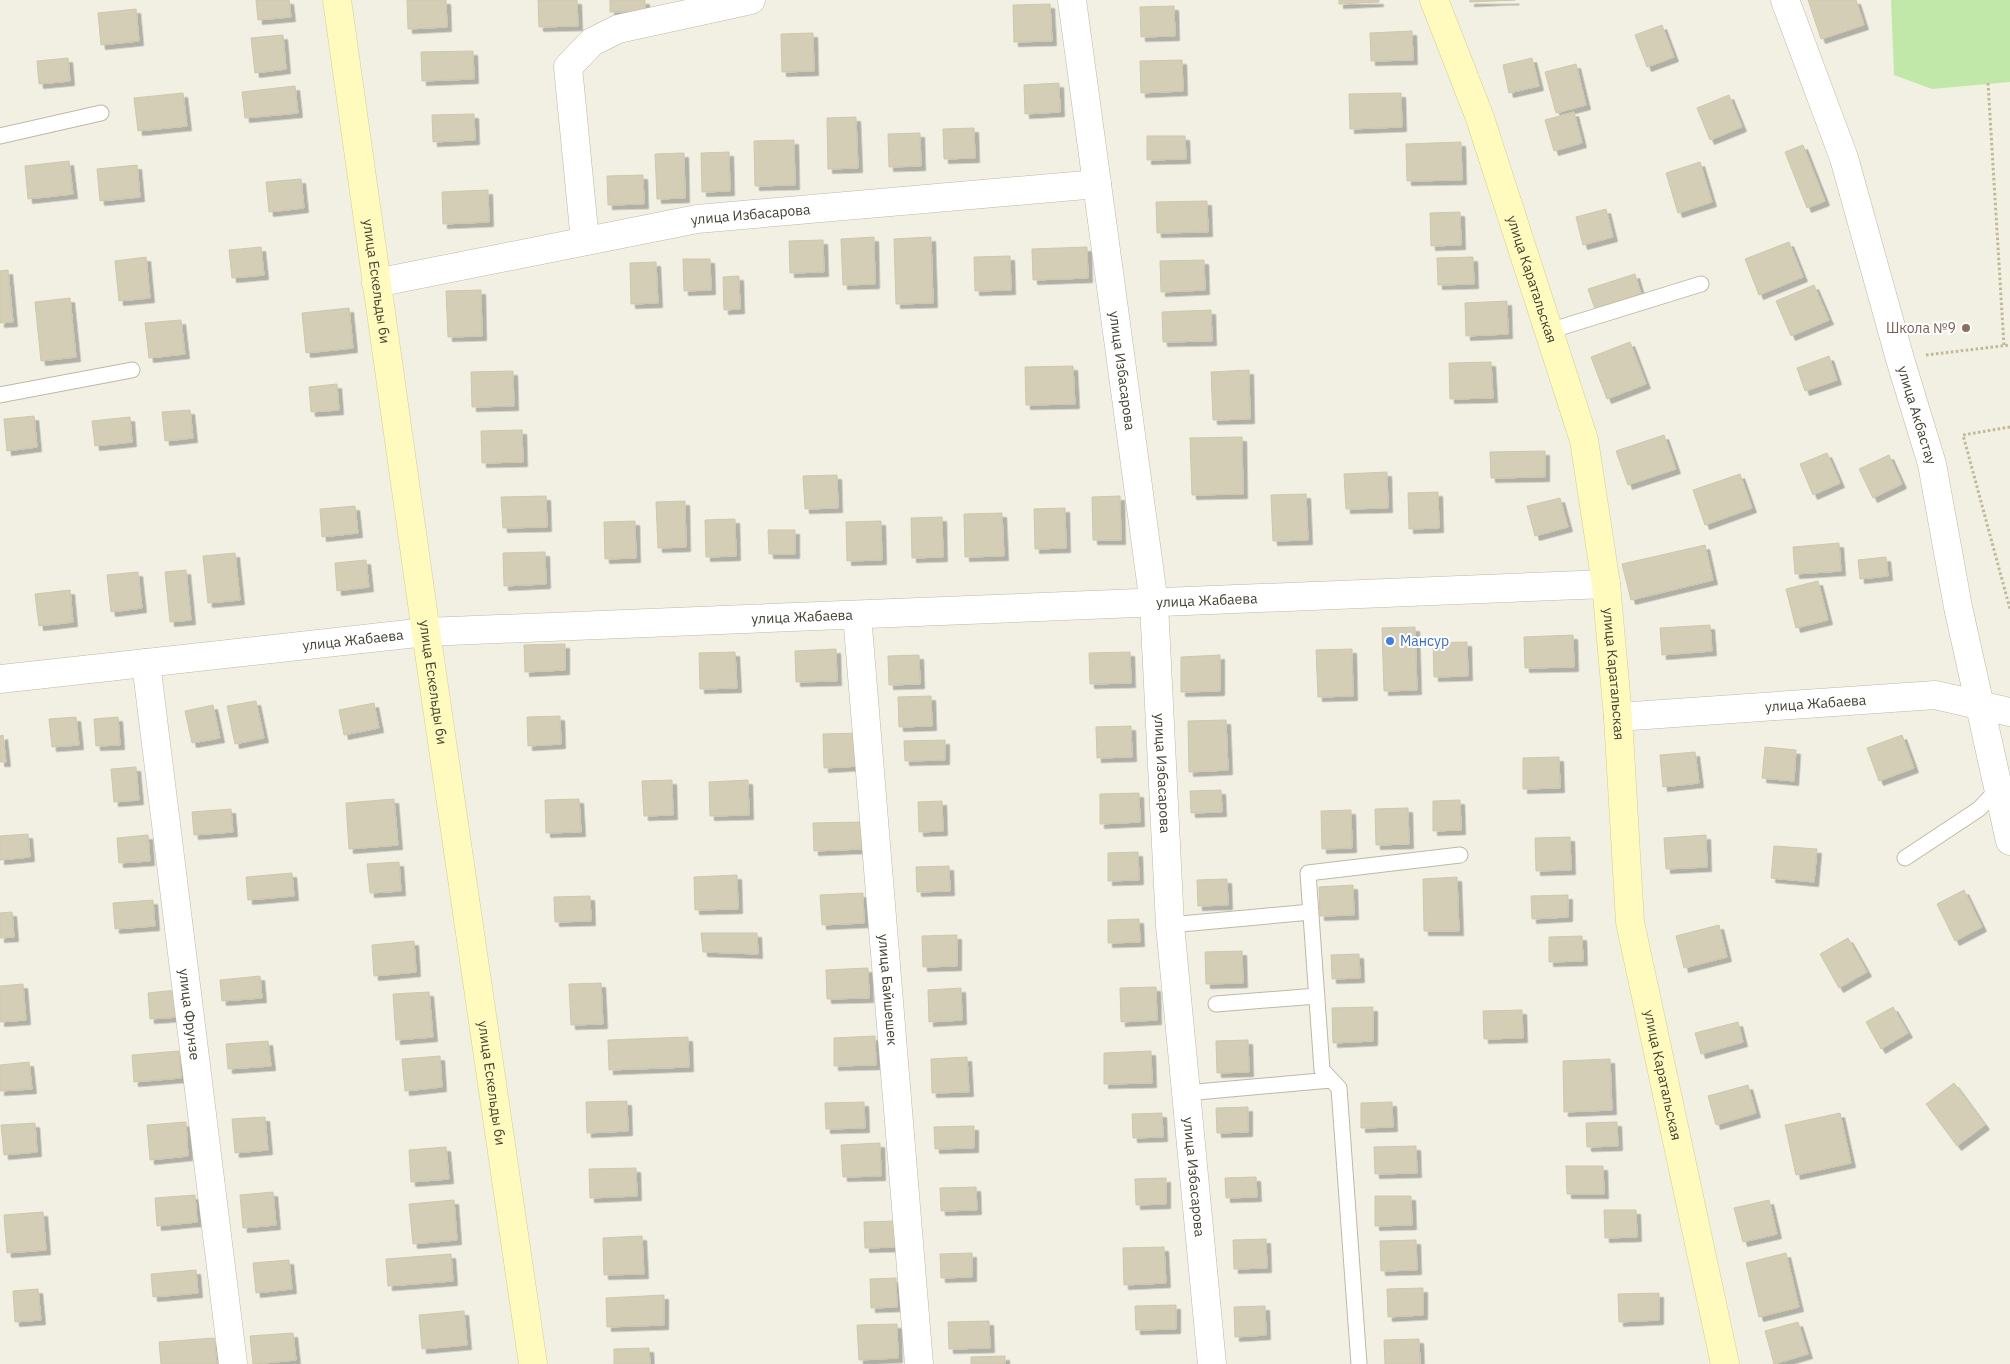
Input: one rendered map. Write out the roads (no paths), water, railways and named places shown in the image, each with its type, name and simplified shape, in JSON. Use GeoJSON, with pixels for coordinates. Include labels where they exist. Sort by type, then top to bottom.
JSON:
{"type":"FeatureCollection","features":[{"type":"Feature","properties":{"kind":"street","name":"улица Ескельды би"},"geometry":{"type":"LineString","coordinates":[[337,0],[426,632],[533,1364]]}},
{"type":"Feature","properties":{"kind":"street"},"geometry":{"type":"LineString","coordinates":[[585,241],[568,67],[592,42],[618,29],[751,0]]}},
{"type":"Feature","properties":{"kind":"street","name":"улица Избасарова"},"geometry":{"type":"LineString","coordinates":[[1072,0],[1154,604],[1170,925],[1212,1364]]}},
{"type":"Feature","properties":{"kind":"street","name":"улица Каратальская"},"geometry":{"type":"LineString","coordinates":[[1434,0],[1480,118],[1584,440],[1606,584],[1618,717],[1630,922],[1725,1364]]}},
{"type":"Feature","properties":{"kind":"street","name":"улица Акбастау"},"geometry":{"type":"LineString","coordinates":[[1785,0],[1844,158],[1900,359],[1932,464],[1958,607],[2010,841]]}},
{"type":"Feature","properties":{"kind":"street","name":"улица Избасарова"},"geometry":{"type":"LineString","coordinates":[[376,283],[697,219],[1097,184]]}},
{"type":"Feature","properties":{"kind":"street","name":"улица Жабаева"},"geometry":{"type":"LineString","coordinates":[[0,679],[426,632],[1154,604],[1606,584]]}},
{"type":"Feature","properties":{"kind":"street","name":"улица Байшешек"},"geometry":{"type":"LineString","coordinates":[[857,615],[919,1364]]}},
{"type":"Feature","properties":{"kind":"street","name":"улица Фрунзе"},"geometry":{"type":"LineString","coordinates":[[146,663],[232,1364]]}},
{"type":"Feature","properties":{"kind":"street","name":"улица Жабаева"},"geometry":{"type":"LineString","coordinates":[[1618,717],[1935,695],[2010,712]]}},
{"type":"Feature","properties":{"kind":"lane"},"geometry":{"type":"LineString","coordinates":[[0,136],[101,113]]}},
{"type":"Feature","properties":{"kind":"lane"},"geometry":{"type":"LineString","coordinates":[[1549,331],[1701,284]]}},
{"type":"Feature","properties":{"kind":"lane"},"geometry":{"type":"LineString","coordinates":[[0,395],[132,370]]}},
{"type":"Feature","properties":{"kind":"lane"},"geometry":{"type":"LineString","coordinates":[[1905,858],[1979,809],[1998,788]]}},
{"type":"Feature","properties":{"kind":"lane"},"geometry":{"type":"LineString","coordinates":[[1359,1364],[1339,1088],[1322,1070],[1308,873],[1460,855]]}},
{"type":"Feature","properties":{"kind":"lane"},"geometry":{"type":"LineString","coordinates":[[1170,925],[1311,912]]}},
{"type":"Feature","properties":{"kind":"lane"},"geometry":{"type":"LineString","coordinates":[[1216,1004],[1317,996]]}},
{"type":"Feature","properties":{"kind":"lane"},"geometry":{"type":"LineString","coordinates":[[1186,1093],[1331,1080]]}},
{"type":"Feature","properties":{"kind":"place","name":"Школа №9"},"geometry":{"type":"Point","coordinates":[1966,328]}},
{"type":"Feature","properties":{"kind":"place","name":"Мансур"},"geometry":{"type":"Point","coordinates":[1390,641]}}]}
